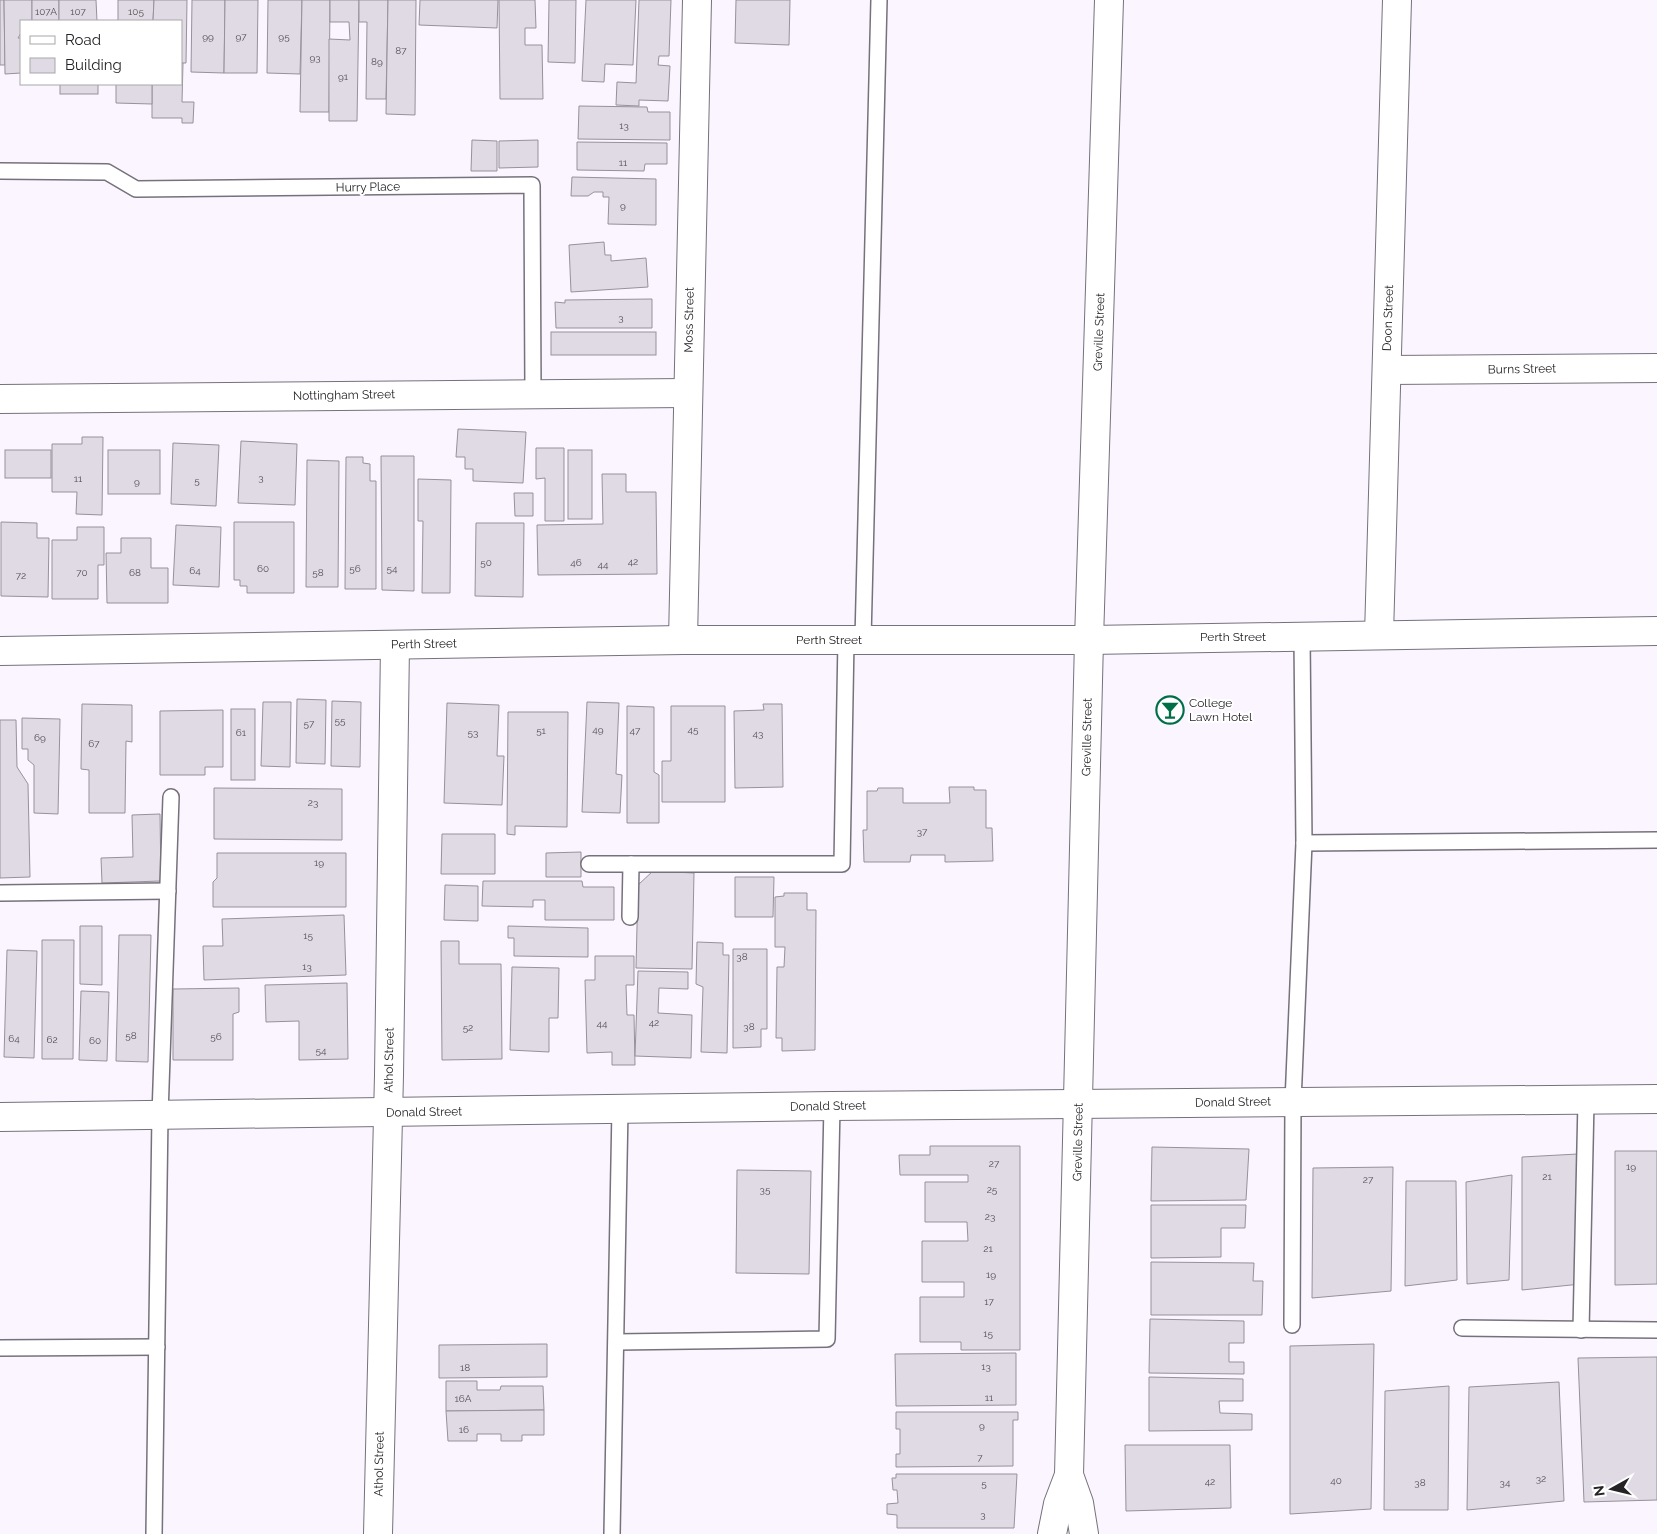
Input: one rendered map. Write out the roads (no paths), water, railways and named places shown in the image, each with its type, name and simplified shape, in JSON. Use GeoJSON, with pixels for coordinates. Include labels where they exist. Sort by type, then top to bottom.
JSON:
{"type":"FeatureCollection","features":[{"type":"Feature","properties":{"kind":"street","name":"Moss Street"},"geometry":{"type":"LineString","coordinates":[[683,640],[697,0]]}},
{"type":"Feature","properties":{"kind":"street","name":"Greville Street"},"geometry":{"type":"LineString","coordinates":[[1052,1534],[1058,1504],[1069,1475],[1089,640],[1109,0]]}},
{"type":"Feature","properties":{"kind":"street","name":"Doon Street"},"geometry":{"type":"LineString","coordinates":[[1379,635],[1397,0]]}},
{"type":"Feature","properties":{"kind":"street","name":"Burns Street"},"geometry":{"type":"LineString","coordinates":[[1386,370],[1657,368]]}},
{"type":"Feature","properties":{"kind":"street","name":"Nottingham Street"},"geometry":{"type":"LineString","coordinates":[[0,399],[687,393]]}},
{"type":"Feature","properties":{"kind":"street","name":"Perth Street"},"geometry":{"type":"LineString","coordinates":[[0,651],[683,640],[1089,640],[1657,631]]}},
{"type":"Feature","properties":{"kind":"street","name":"Athol Street"},"geometry":{"type":"LineString","coordinates":[[378,1534],[395,645]]}},
{"type":"Feature","properties":{"kind":"street","name":"Donald Street"},"geometry":{"type":"LineString","coordinates":[[0,1117],[832,1106],[1657,1099]]}},
{"type":"Feature","properties":{"kind":"street","name":"Greville Street"},"geometry":{"type":"LineString","coordinates":[[1069,1475],[1079,1503],[1084,1534]]}},
{"type":"Feature","properties":{"kind":"lane"},"geometry":{"type":"LineString","coordinates":[[589,864],[842,864],[855,640],[879,0]]}},
{"type":"Feature","properties":{"kind":"lane","name":"Hurry Place"},"geometry":{"type":"LineString","coordinates":[[0,170],[107,172],[136,189],[532,185],[533,393]]}},
{"type":"Feature","properties":{"kind":"lane"},"geometry":{"type":"LineString","coordinates":[[1292,1325],[1293,1102],[1304,843],[1302,637]]}},
{"type":"Feature","properties":{"kind":"lane"},"geometry":{"type":"LineString","coordinates":[[154,1534],[160,1116],[171,797]]}},
{"type":"Feature","properties":{"kind":"lane"},"geometry":{"type":"LineString","coordinates":[[1304,843],[1657,840]]}},
{"type":"Feature","properties":{"kind":"lane"},"geometry":{"type":"LineString","coordinates":[[630,918],[631,864]]}},
{"type":"Feature","properties":{"kind":"lane"},"geometry":{"type":"LineString","coordinates":[[0,893],[168,891]]}},
{"type":"Feature","properties":{"kind":"lane"},"geometry":{"type":"LineString","coordinates":[[1581,1330],[1586,1101]]}},
{"type":"Feature","properties":{"kind":"lane"},"geometry":{"type":"LineString","coordinates":[[617,1342],[827,1339],[832,1106]]}},
{"type":"Feature","properties":{"kind":"lane"},"geometry":{"type":"LineString","coordinates":[[612,1534],[620,1109]]}},
{"type":"Feature","properties":{"kind":"lane"},"geometry":{"type":"LineString","coordinates":[[1462,1328],[1657,1330]]}},
{"type":"Feature","properties":{"kind":"lane"},"geometry":{"type":"LineString","coordinates":[[0,1348],[157,1347]]}},
{"type":"Feature","properties":{"kind":"place","name":"College Lawn Hotel"},"geometry":{"type":"Point","coordinates":[1170,710]}}]}
